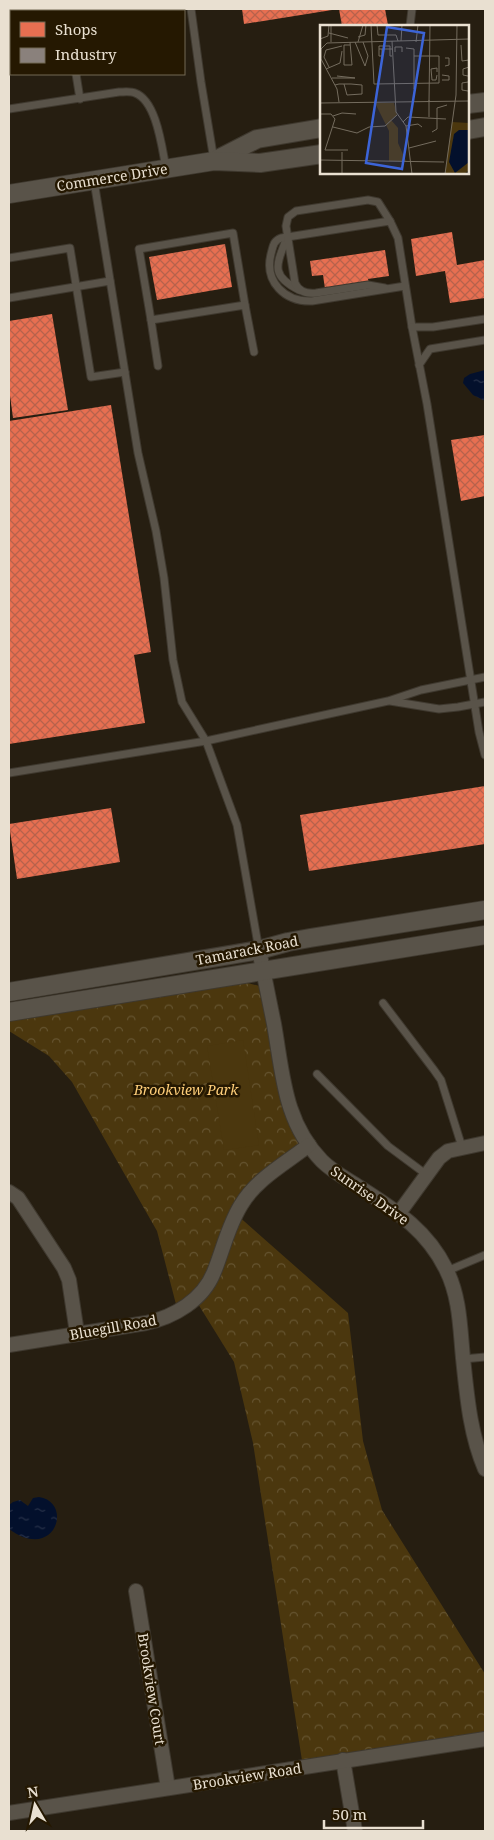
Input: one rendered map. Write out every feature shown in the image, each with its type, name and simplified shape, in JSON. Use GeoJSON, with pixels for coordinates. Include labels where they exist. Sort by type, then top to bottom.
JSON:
{"type":"FeatureCollection","features":[{"type":"Feature","properties":{"kind":"street"},"geometry":{"type":"LineString","coordinates":[[469,104],[485,102]]}},
{"type":"Feature","properties":{"kind":"street"},"geometry":{"type":"LineString","coordinates":[[469,130],[485,127]]}},
{"type":"Feature","properties":{"kind":"street","name":"Commerce Drive"},"geometry":{"type":"LineString","coordinates":[[214,161],[257,139],[320,128]]}},
{"type":"Feature","properties":{"kind":"street","name":"Commerce Drive"},"geometry":{"type":"LineString","coordinates":[[9,194],[214,161],[260,163],[320,154]]}},
{"type":"Feature","properties":{"kind":"street","name":"Tamarack Road"},"geometry":{"type":"LineString","coordinates":[[9,992],[259,950],[295,940],[485,910]]}},
{"type":"Feature","properties":{"kind":"street","name":"Tamarack Road"},"geometry":{"type":"LineString","coordinates":[[9,1012],[485,936]]}},
{"type":"Feature","properties":{"kind":"street","name":"Sunrise Drive"},"geometry":{"type":"LineString","coordinates":[[259,950],[289,1106],[297,1126],[309,1145],[333,1171],[399,1213],[418,1230],[435,1249],[447,1271],[459,1309],[463,1359],[475,1443],[485,1469]]}},
{"type":"Feature","properties":{"kind":"street"},"geometry":{"type":"LineString","coordinates":[[399,1213],[439,1158],[448,1151],[485,1143]]}},
{"type":"Feature","properties":{"kind":"street","name":"Bluegill Road"},"geometry":{"type":"LineString","coordinates":[[9,1345],[163,1319],[178,1312],[206,1286],[213,1274],[232,1220],[250,1191],[309,1145]]}},
{"type":"Feature","properties":{"kind":"street"},"geometry":{"type":"LineString","coordinates":[[9,1192],[18,1198],[64,1268],[69,1280],[77,1333]]}},
{"type":"Feature","properties":{"kind":"street","name":"Brookview Court"},"geometry":{"type":"LineString","coordinates":[[136,1591],[168,1788]]}},
{"type":"Feature","properties":{"kind":"street","name":"Brookview Road"},"geometry":{"type":"LineString","coordinates":[[9,1812],[485,1739]]}},
{"type":"Feature","properties":{"kind":"street"},"geometry":{"type":"LineString","coordinates":[[343,1760],[355,1831]]}},
{"type":"Feature","properties":{"kind":"lane"},"geometry":{"type":"LineString","coordinates":[[191,9],[214,161]]}},
{"type":"Feature","properties":{"kind":"lane"},"geometry":{"type":"LineString","coordinates":[[410,25],[412,9]]}},
{"type":"Feature","properties":{"kind":"lane"},"geometry":{"type":"LineString","coordinates":[[76,75],[80,99]]}},
{"type":"Feature","properties":{"kind":"lane"},"geometry":{"type":"LineString","coordinates":[[9,109],[119,92],[136,93],[148,104],[157,124],[166,168]]}},
{"type":"Feature","properties":{"kind":"lane"},"geometry":{"type":"LineString","coordinates":[[94,180],[138,453],[163,569],[173,660],[182,702],[206,741],[237,825],[259,950]]}},
{"type":"Feature","properties":{"kind":"lane"},"geometry":{"type":"LineString","coordinates":[[301,291],[295,284],[287,237],[286,221],[290,214],[296,211],[372,200],[380,204],[398,238],[427,404],[479,732],[485,755]]}},
{"type":"Feature","properties":{"kind":"lane"},"geometry":{"type":"LineString","coordinates":[[390,221],[278,239],[274,243],[270,258],[270,272],[281,292],[299,300],[312,301],[405,286]]}},
{"type":"Feature","properties":{"kind":"lane"},"geometry":{"type":"LineString","coordinates":[[158,366],[139,249],[233,233],[254,352]]}},
{"type":"Feature","properties":{"kind":"lane"},"geometry":{"type":"LineString","coordinates":[[287,237],[278,271],[283,281],[301,291],[310,294],[368,285],[388,289]]}},
{"type":"Feature","properties":{"kind":"lane"},"geometry":{"type":"LineString","coordinates":[[9,258],[70,248],[91,377],[125,372]]}},
{"type":"Feature","properties":{"kind":"lane"},"geometry":{"type":"LineString","coordinates":[[9,298],[110,282]]}},
{"type":"Feature","properties":{"kind":"lane"},"geometry":{"type":"LineString","coordinates":[[151,320],[245,305]]}},
{"type":"Feature","properties":{"kind":"lane"},"geometry":{"type":"LineString","coordinates":[[412,326],[433,327],[485,319]]}},
{"type":"Feature","properties":{"kind":"lane"},"geometry":{"type":"LineString","coordinates":[[419,365],[430,349],[485,340]]}},
{"type":"Feature","properties":{"kind":"lane"},"geometry":{"type":"LineString","coordinates":[[9,773],[206,741],[388,700],[421,690],[485,677]]}},
{"type":"Feature","properties":{"kind":"lane"},"geometry":{"type":"LineString","coordinates":[[388,700],[439,708],[485,702]]}},
{"type":"Feature","properties":{"kind":"lane"},"geometry":{"type":"LineString","coordinates":[[383,1003],[441,1080],[462,1148]]}},
{"type":"Feature","properties":{"kind":"lane"},"geometry":{"type":"LineString","coordinates":[[317,1074],[388,1146],[427,1175]]}},
{"type":"Feature","properties":{"kind":"lane"},"geometry":{"type":"LineString","coordinates":[[447,1271],[485,1255]]}},
{"type":"Feature","properties":{"kind":"lane"},"geometry":{"type":"LineString","coordinates":[[463,1359],[485,1357]]}},
{"type":"Feature","properties":{"kind":"green space","name":"Brookview Park"},"geometry":{"type":"Polygon","coordinates":[[[244,982],[267,988],[285,1088],[309,1145],[236,1214],[348,1313],[363,1441],[382,1510],[485,1674],[485,1739],[303,1767],[253,1443],[234,1362],[195,1299],[178,1312],[157,1231],[72,1082],[49,1056],[9,1031],[9,1020],[244,982]]]}},
{"type":"Feature","properties":{"kind":"green space"},"geometry":{"type":"Polygon","coordinates":[[[243,1040],[259,1145],[224,1150],[207,1046],[243,1040]]]}},
{"type":"Feature","properties":{"kind":"water"},"geometry":{"type":"Polygon","coordinates":[[[485,370],[485,401],[473,395],[463,383],[464,378],[470,374],[485,370]]]}},
{"type":"Feature","properties":{"kind":"water"},"geometry":{"type":"Polygon","coordinates":[[[39,1497],[50,1501],[56,1509],[57,1518],[54,1528],[48,1535],[38,1539],[25,1538],[9,1529],[9,1505],[20,1500],[28,1506],[33,1498],[39,1497]]]}},
{"type":"Feature","properties":{"kind":"building: Shops"},"geometry":{"type":"Polygon","coordinates":[[[242,9],[332,9],[332,10],[244,24],[242,9]]]}},
{"type":"Feature","properties":{"kind":"building: Shops"},"geometry":{"type":"Polygon","coordinates":[[[339,9],[385,9],[388,25],[342,25],[339,9]]]}},
{"type":"Feature","properties":{"kind":"building: Shops"},"geometry":{"type":"Polygon","coordinates":[[[452,232],[457,265],[485,260],[485,298],[450,303],[445,271],[416,276],[411,239],[452,232]]]}},
{"type":"Feature","properties":{"kind":"building: Shops"},"geometry":{"type":"Polygon","coordinates":[[[225,244],[232,287],[157,300],[149,257],[225,244]]]}},
{"type":"Feature","properties":{"kind":"building: Shops"},"geometry":{"type":"Polygon","coordinates":[[[385,250],[389,276],[368,279],[369,283],[325,289],[323,275],[312,276],[310,261],[385,250]]]}},
{"type":"Feature","properties":{"kind":"building: Shops"},"geometry":{"type":"Polygon","coordinates":[[[52,314],[68,410],[13,418],[9,388],[9,321],[52,314]]]}},
{"type":"Feature","properties":{"kind":"building: Shops"},"geometry":{"type":"Polygon","coordinates":[[[111,405],[151,652],[134,655],[145,723],[9,744],[9,421],[111,405]]]}},
{"type":"Feature","properties":{"kind":"building: Shops"},"geometry":{"type":"Polygon","coordinates":[[[485,435],[485,496],[461,501],[451,440],[485,435]]]}},
{"type":"Feature","properties":{"kind":"building: Shops"},"geometry":{"type":"Polygon","coordinates":[[[485,786],[485,844],[309,871],[300,815],[485,786]]]}},
{"type":"Feature","properties":{"kind":"building: Shops"},"geometry":{"type":"Polygon","coordinates":[[[111,808],[120,862],[17,879],[9,824],[111,808]]]}},
{"type":"Feature","properties":{"kind":"building: Industry"},"geometry":{"type":"Polygon","coordinates":[[[9,9],[46,9],[10,10],[9,75],[9,9]]]}}]}
